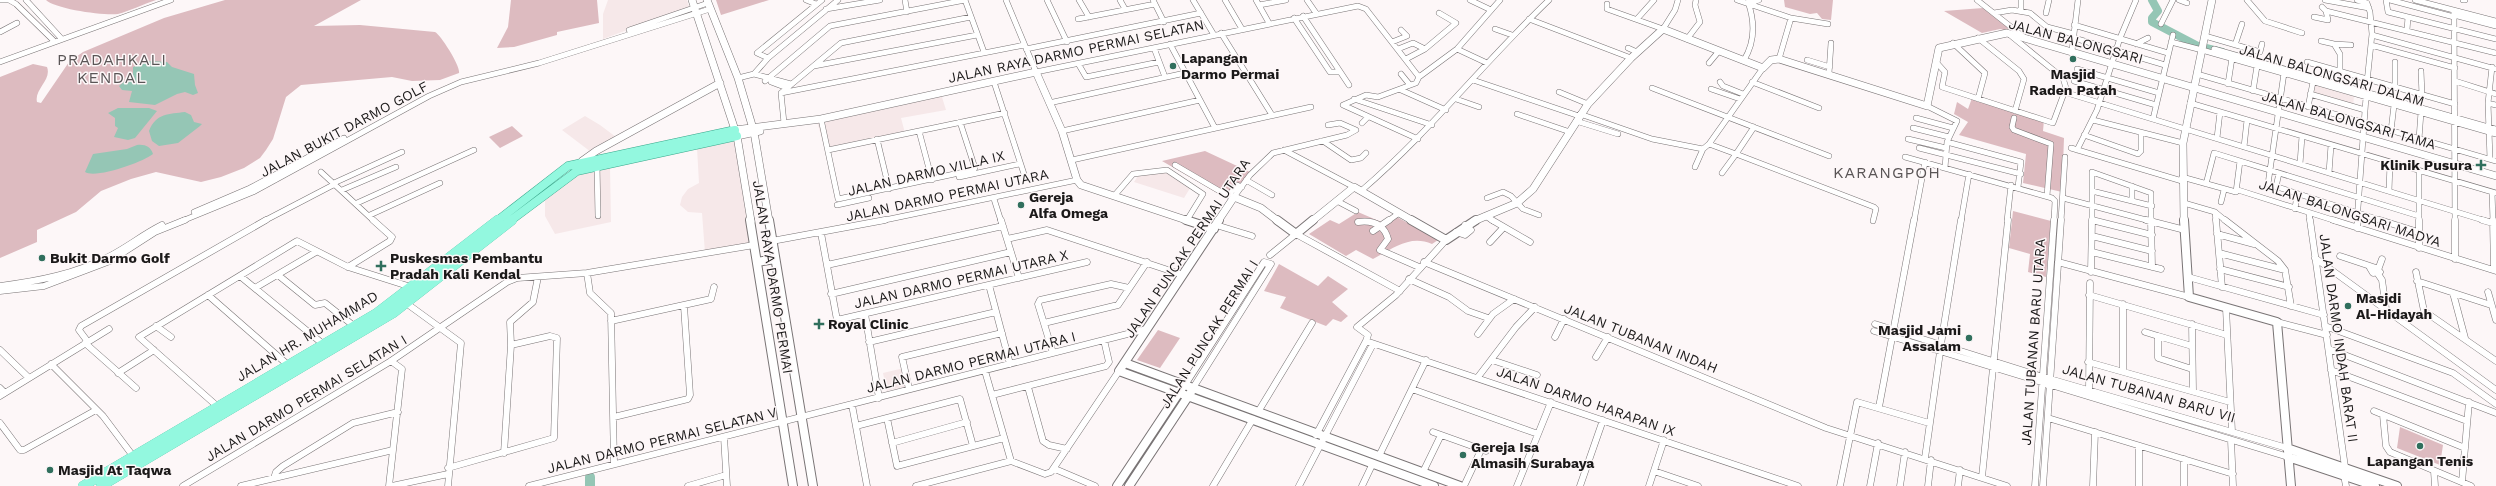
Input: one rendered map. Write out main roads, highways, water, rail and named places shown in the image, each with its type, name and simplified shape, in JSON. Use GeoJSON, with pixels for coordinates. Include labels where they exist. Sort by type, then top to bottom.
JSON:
{"type":"FeatureCollection","features":[{"type":"Feature","properties":{"kind":"main road","name":"JALAN HR. MUHAMMAD"},"geometry":{"type":"LineString","coordinates":[[101,486],[214,411],[288,365],[377,313],[558,172],[568,166],[582,161],[736,133],[577,171],[393,313],[214,411]]}},
{"type":"Feature","properties":{"kind":"main road"},"geometry":{"type":"LineString","coordinates":[[433,269],[441,270],[443,274]]}},
{"type":"Feature","properties":{"kind":"main road","name":"JALAN HR. MUHAMMAD"},"geometry":{"type":"LineString","coordinates":[[83,486],[133,456],[191,427]]}},
{"type":"Feature","properties":{"kind":"waterway"},"geometry":{"type":"LineString","coordinates":[[2152,0],[2158,11],[2152,18],[2152,22],[2198,46],[2222,52]]}},
{"type":"Feature","properties":{"kind":"waterway"},"geometry":{"type":"LineString","coordinates":[[590,477],[590,486]]}},
{"type":"Feature","properties":{"kind":"place","name":"Masjid Raden Patah"},"geometry":{"type":"Point","coordinates":[2073,59]}},
{"type":"Feature","properties":{"kind":"place","name":"Lapangan Darmo Permai"},"geometry":{"type":"Point","coordinates":[1173,66]}},
{"type":"Feature","properties":{"kind":"place","name":"Klinik Pusura"},"geometry":{"type":"Point","coordinates":[2481,165]}},
{"type":"Feature","properties":{"kind":"place","name":"Gereja Alfa Omega"},"geometry":{"type":"Point","coordinates":[1021,205]}},
{"type":"Feature","properties":{"kind":"place","name":"Bukit Darmo Golf"},"geometry":{"type":"Point","coordinates":[42,258]}},
{"type":"Feature","properties":{"kind":"place","name":"Puskesmas Pembantu Pradah Kali Kendal"},"geometry":{"type":"Point","coordinates":[381,266]}},
{"type":"Feature","properties":{"kind":"place","name":"Masjdi Al-Hidayah"},"geometry":{"type":"Point","coordinates":[2348,306]}},
{"type":"Feature","properties":{"kind":"place","name":"Royal Clinic"},"geometry":{"type":"Point","coordinates":[819,324]}},
{"type":"Feature","properties":{"kind":"place","name":"Masjid Jami Assalam"},"geometry":{"type":"Point","coordinates":[1969,338]}},
{"type":"Feature","properties":{"kind":"place","name":"Lapangan Tenis"},"geometry":{"type":"Point","coordinates":[2420,446]}},
{"type":"Feature","properties":{"kind":"place","name":"Gereja Isa Almasih Surabaya"},"geometry":{"type":"Point","coordinates":[1463,455]}},
{"type":"Feature","properties":{"kind":"place","name":"Masjid At Taqwa"},"geometry":{"type":"Point","coordinates":[50,470]}},
{"type":"Feature","properties":{"kind":"district","name":"PRADAHKALI KENDAL"},"geometry":{"type":"Point","coordinates":[112,68]}},
{"type":"Feature","properties":{"kind":"district","name":"KARANGPOH"},"geometry":{"type":"Point","coordinates":[1887,172]}}]}
